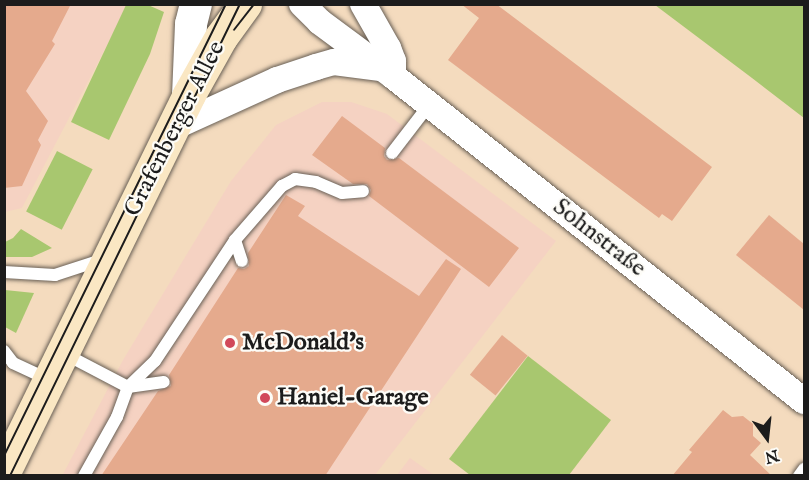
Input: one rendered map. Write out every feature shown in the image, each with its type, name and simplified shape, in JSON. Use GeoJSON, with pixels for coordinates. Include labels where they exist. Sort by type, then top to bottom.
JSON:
{"type":"FeatureCollection","features":[{"type":"Feature","properties":{"kind":"main road","name":"Grafenberger Allee"},"geometry":{"type":"LineString","coordinates":[[6,473],[188,96],[221,37],[245,4]]}},
{"type":"Feature","properties":{"kind":"street"},"geometry":{"type":"LineString","coordinates":[[188,96],[191,24],[196,4]]}},
{"type":"Feature","properties":{"kind":"street","name":"Sohnstraße"},"geometry":{"type":"LineString","coordinates":[[302,4],[320,22],[388,72],[804,401]]}},
{"type":"Feature","properties":{"kind":"street"},"geometry":{"type":"LineString","coordinates":[[174,127],[277,80],[334,62],[388,72],[393,61],[363,4]]}},
{"type":"Feature","properties":{"kind":"lane"},"geometry":{"type":"LineString","coordinates":[[392,153],[429,105]]}},
{"type":"Feature","properties":{"kind":"lane"},"geometry":{"type":"LineString","coordinates":[[84,476],[117,417],[128,387],[155,361],[235,240],[282,186],[295,179],[316,182],[342,193],[363,191]]}},
{"type":"Feature","properties":{"kind":"lane"},"geometry":{"type":"LineString","coordinates":[[235,240],[242,261]]}},
{"type":"Feature","properties":{"kind":"lane"},"geometry":{"type":"LineString","coordinates":[[4,272],[55,275],[110,256]]}},
{"type":"Feature","properties":{"kind":"lane"},"geometry":{"type":"LineString","coordinates":[[4,351],[13,363],[56,366],[128,387],[165,382]]}},
{"type":"Feature","properties":{"kind":"lane"},"geometry":{"type":"LineString","coordinates":[[799,476],[804,469]]}},
{"type":"Feature","properties":{"kind":"shaded area"},"geometry":{"type":"Polygon","coordinates":[[[4,5],[128,5],[22,208],[5,212],[4,5]]]}},
{"type":"Feature","properties":{"kind":"shaded area"},"geometry":{"type":"Polygon","coordinates":[[[322,102],[351,102],[387,114],[556,241],[375,475],[62,476],[123,360],[231,181],[276,125],[322,102]]]}},
{"type":"Feature","properties":{"kind":"shaded area"},"geometry":{"type":"Polygon","coordinates":[[[410,458],[434,475],[397,475],[410,458]]]}},
{"type":"Feature","properties":{"kind":"green space"},"geometry":{"type":"Polygon","coordinates":[[[126,5],[148,5],[164,12],[150,54],[109,140],[71,122],[126,5]]]}},
{"type":"Feature","properties":{"kind":"green space"},"geometry":{"type":"Polygon","coordinates":[[[655,5],[804,5],[804,118],[752,78],[655,5]]]}},
{"type":"Feature","properties":{"kind":"green space"},"geometry":{"type":"Polygon","coordinates":[[[57,151],[93,169],[62,230],[26,212],[57,151]]]}},
{"type":"Feature","properties":{"kind":"green space"},"geometry":{"type":"Polygon","coordinates":[[[21,229],[52,248],[32,257],[5,257],[5,242],[13,238],[21,229]]]}},
{"type":"Feature","properties":{"kind":"green space"},"geometry":{"type":"Polygon","coordinates":[[[5,290],[34,293],[16,333],[5,327],[5,290]]]}},
{"type":"Feature","properties":{"kind":"green space"},"geometry":{"type":"Polygon","coordinates":[[[528,356],[611,420],[569,475],[470,475],[449,459],[528,356]]]}},
{"type":"Feature","properties":{"kind":"building"},"geometry":{"type":"Polygon","coordinates":[[[4,4],[71,4],[52,41],[55,44],[26,91],[48,121],[38,140],[41,145],[22,186],[4,188],[4,4]]]}},
{"type":"Feature","properties":{"kind":"building"},"geometry":{"type":"Polygon","coordinates":[[[461,4],[496,4],[712,167],[672,221],[662,214],[659,218],[448,60],[479,18],[461,4]]]}},
{"type":"Feature","properties":{"kind":"building"},"geometry":{"type":"Polygon","coordinates":[[[342,116],[385,148],[384,156],[387,160],[399,158],[519,248],[489,287],[369,196],[371,190],[367,184],[353,184],[312,155],[342,116]]]}},
{"type":"Feature","properties":{"kind":"building","name":"Haniel-Garage"},"geometry":{"type":"Polygon","coordinates":[[[286,195],[305,206],[298,216],[419,296],[446,259],[461,269],[325,476],[101,476],[158,391],[171,386],[169,375],[238,268],[244,269],[249,266],[248,253],[286,195]]]}},
{"type":"Feature","properties":{"kind":"building"},"geometry":{"type":"Polygon","coordinates":[[[769,215],[804,244],[804,310],[736,255],[769,215]]]}},
{"type":"Feature","properties":{"kind":"building"},"geometry":{"type":"Polygon","coordinates":[[[502,335],[528,356],[496,395],[470,375],[502,335]]]}},
{"type":"Feature","properties":{"kind":"building"},"geometry":{"type":"Polygon","coordinates":[[[723,410],[732,417],[743,416],[753,424],[753,436],[761,443],[750,455],[772,476],[672,476],[692,452],[689,450],[723,410]]]}},
{"type":"Feature","properties":{"kind":"tram line"},"geometry":{"type":"LineString","coordinates":[[4,456],[226,4]]}},
{"type":"Feature","properties":{"kind":"tram line"},"geometry":{"type":"LineString","coordinates":[[10,476],[240,4]]}},
{"type":"Feature","properties":{"kind":"tram line"},"geometry":{"type":"LineString","coordinates":[[234,30],[254,4]]}},
{"type":"Feature","properties":{"kind":"place","name":"McDonald's"},"geometry":{"type":"Point","coordinates":[230,343]}},
{"type":"Feature","properties":{"kind":"place","name":"Haniel-Garage"},"geometry":{"type":"Point","coordinates":[265,398]}}]}
